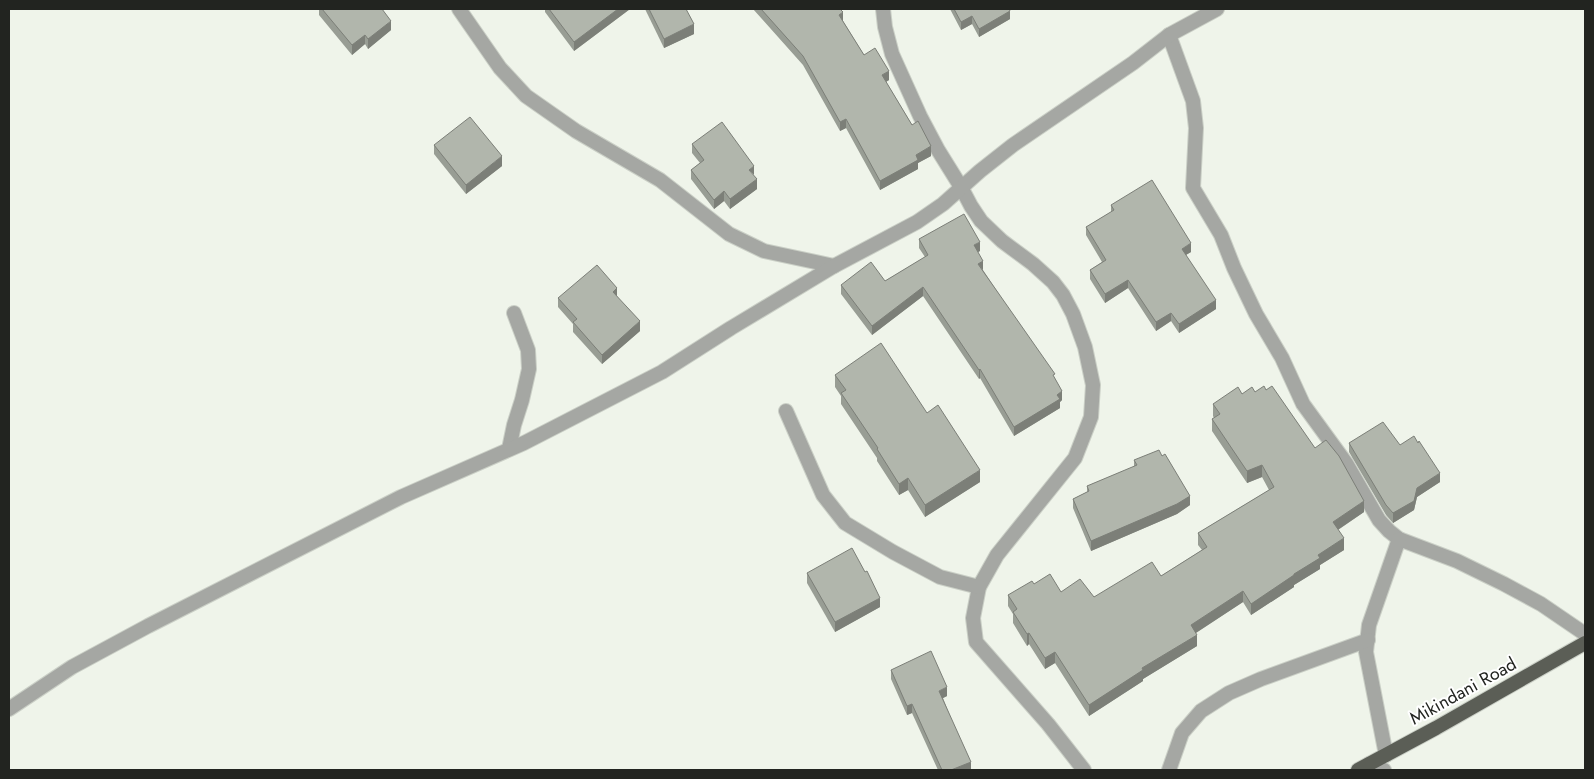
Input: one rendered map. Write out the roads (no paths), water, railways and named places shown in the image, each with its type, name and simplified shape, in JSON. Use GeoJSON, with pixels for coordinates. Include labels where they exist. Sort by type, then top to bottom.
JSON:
{"type":"FeatureCollection","features":[{"type":"Feature","properties":{"kind":"highway","name":"Mikindani Road"},"geometry":{"type":"LineString","coordinates":[[1364,767],[1436,728],[1585,642]]}},
{"type":"Feature","properties":{"kind":"street"},"geometry":{"type":"LineString","coordinates":[[460,9],[500,68],[526,96],[576,131],[660,180],[729,234],[764,251],[834,266]]}},
{"type":"Feature","properties":{"kind":"street"},"geometry":{"type":"LineString","coordinates":[[883,9],[885,27],[892,54],[920,116],[938,150],[962,187],[970,206],[981,221],[1002,241],[1053,282],[1063,295],[1073,314],[1086,347],[1093,384],[1091,417],[1075,458],[997,555],[978,586],[973,618],[976,642],[1048,724],[1084,770]]}},
{"type":"Feature","properties":{"kind":"street"},"geometry":{"type":"LineString","coordinates":[[9,709],[72,667],[148,626],[401,497],[509,450],[662,372],[834,266],[916,222],[943,204],[1013,145],[1134,63],[1169,35],[1217,9]]}},
{"type":"Feature","properties":{"kind":"street"},"geometry":{"type":"LineString","coordinates":[[1169,35],[1194,101],[1196,128],[1193,188],[1221,235],[1256,314],[1282,358],[1303,404],[1346,463],[1380,520],[1399,539],[1456,561],[1504,584],[1541,604],[1585,634]]}},
{"type":"Feature","properties":{"kind":"street"},"geometry":{"type":"LineString","coordinates":[[509,450],[529,369],[525,338],[514,313]]}},
{"type":"Feature","properties":{"kind":"street"},"geometry":{"type":"LineString","coordinates":[[786,411],[823,495],[845,523],[940,577],[978,586]]}},
{"type":"Feature","properties":{"kind":"street"},"geometry":{"type":"LineString","coordinates":[[1386,755],[1366,652],[1369,625],[1399,539]]}},
{"type":"Feature","properties":{"kind":"street"},"geometry":{"type":"LineString","coordinates":[[1169,770],[1182,733],[1201,711],[1229,693],[1260,679],[1368,640]]}},
{"type":"Feature","properties":{"kind":"street"},"geometry":{"type":"LineString","coordinates":[[1364,767],[1384,770]]}}]}
